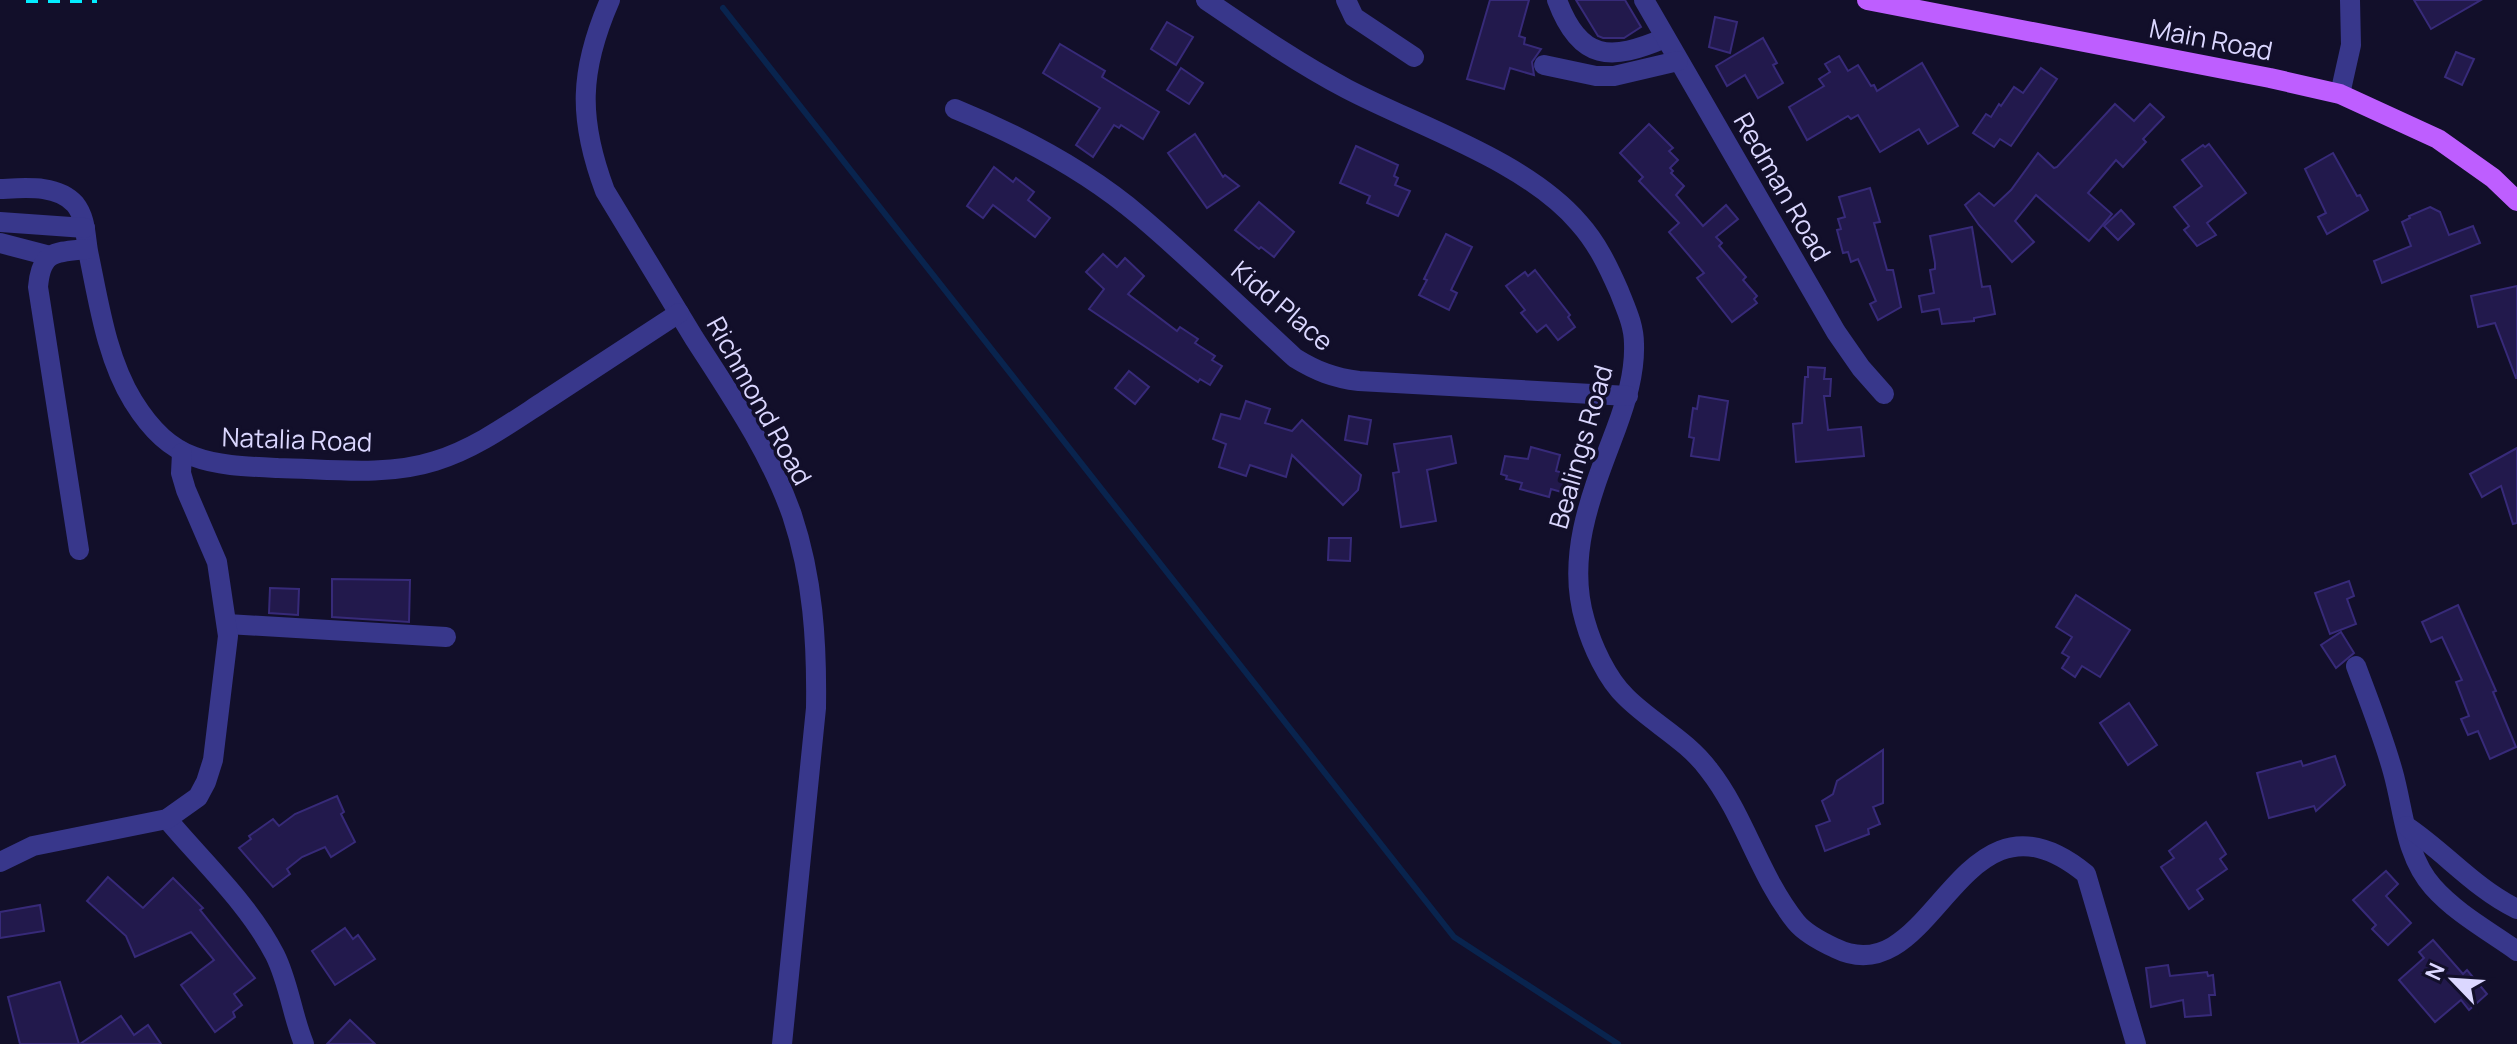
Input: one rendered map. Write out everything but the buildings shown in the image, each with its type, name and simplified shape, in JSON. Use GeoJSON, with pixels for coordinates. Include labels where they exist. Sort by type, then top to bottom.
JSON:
{"type":"FeatureCollection","features":[{"type":"Feature","properties":{"kind":"main road","name":"Main Road"},"geometry":{"type":"LineString","coordinates":[[1867,0],[2340,94],[2438,139],[2493,178],[2517,201]]}},
{"type":"Feature","properties":{"kind":"street","name":"Richmond Road"},"geometry":{"type":"LineString","coordinates":[[610,0],[597,31],[588,67],[586,129],[593,159],[605,191],[752,432],[773,473],[791,514],[813,604],[817,653],[816,708],[782,1044]]}},
{"type":"Feature","properties":{"kind":"street","name":"Bealings Road"},"geometry":{"type":"LineString","coordinates":[[1206,0],[1279,50],[1347,89],[1508,167],[1538,185],[1562,204],[1598,247],[1631,321],[1634,343],[1628,396],[1589,502],[1580,544],[1578,583],[1585,621],[1601,662],[1623,695],[1684,743],[1709,770],[1798,924],[1841,952],[1863,956],[1885,953],[1907,937],[1960,880],[1987,857],[2010,847],[2028,845],[2051,851],[2086,874],[2136,1044]]}},
{"type":"Feature","properties":{"kind":"street"},"geometry":{"type":"LineString","coordinates":[[1346,0],[1354,17],[1414,57]]}},
{"type":"Feature","properties":{"kind":"street"},"geometry":{"type":"LineString","coordinates":[[1557,0],[1573,31],[1590,47],[1602,52],[1633,52],[1665,38]]}},
{"type":"Feature","properties":{"kind":"street","name":"Redman Road"},"geometry":{"type":"LineString","coordinates":[[1644,0],[1836,332],[1884,394]]}},
{"type":"Feature","properties":{"kind":"street"},"geometry":{"type":"LineString","coordinates":[[2340,94],[2351,45],[2350,0]]}},
{"type":"Feature","properties":{"kind":"street"},"geometry":{"type":"LineString","coordinates":[[1544,65],[1596,76],[1614,76],[1678,61]]}},
{"type":"Feature","properties":{"kind":"street","name":"Kidd Place"},"geometry":{"type":"LineString","coordinates":[[955,109],[1007,130],[1110,193],[1140,216],[1295,358],[1316,371],[1359,381],[1628,396]]}},
{"type":"Feature","properties":{"kind":"street","name":"Natalia Road"},"geometry":{"type":"LineString","coordinates":[[0,189],[31,187],[62,195],[72,201],[80,212],[85,228],[103,318],[131,399],[153,429],[182,453],[221,466],[373,470],[400,469],[434,462],[516,420],[679,313]]}},
{"type":"Feature","properties":{"kind":"street"},"geometry":{"type":"LineString","coordinates":[[0,222],[85,228]]}},
{"type":"Feature","properties":{"kind":"street"},"geometry":{"type":"LineString","coordinates":[[0,243],[50,256]]}},
{"type":"Feature","properties":{"kind":"street"},"geometry":{"type":"LineString","coordinates":[[79,550],[38,287],[39,272],[55,252],[87,249]]}},
{"type":"Feature","properties":{"kind":"street"},"geometry":{"type":"LineString","coordinates":[[0,862],[33,846],[167,819],[198,797],[213,760],[228,636],[217,562],[186,490],[181,473],[182,453]]}},
{"type":"Feature","properties":{"kind":"street"},"geometry":{"type":"LineString","coordinates":[[227,624],[446,637]]}},
{"type":"Feature","properties":{"kind":"street"},"geometry":{"type":"LineString","coordinates":[[2356,666],[2393,771],[2411,848],[2420,869],[2434,888],[2458,909],[2517,951]]}},
{"type":"Feature","properties":{"kind":"street"},"geometry":{"type":"LineString","coordinates":[[167,819],[267,941],[285,983],[304,1044]]}},
{"type":"Feature","properties":{"kind":"street"},"geometry":{"type":"LineString","coordinates":[[2406,826],[2430,842],[2488,893],[2517,909]]}},
{"type":"Feature","properties":{"kind":"waterway"},"geometry":{"type":"LineString","coordinates":[[723,8],[1454,937],[1618,1044]]}},
{"type":"Feature","properties":{"kind":"railway"},"geometry":{"type":"LineString","coordinates":[[26,0],[97,0]]}}]}
